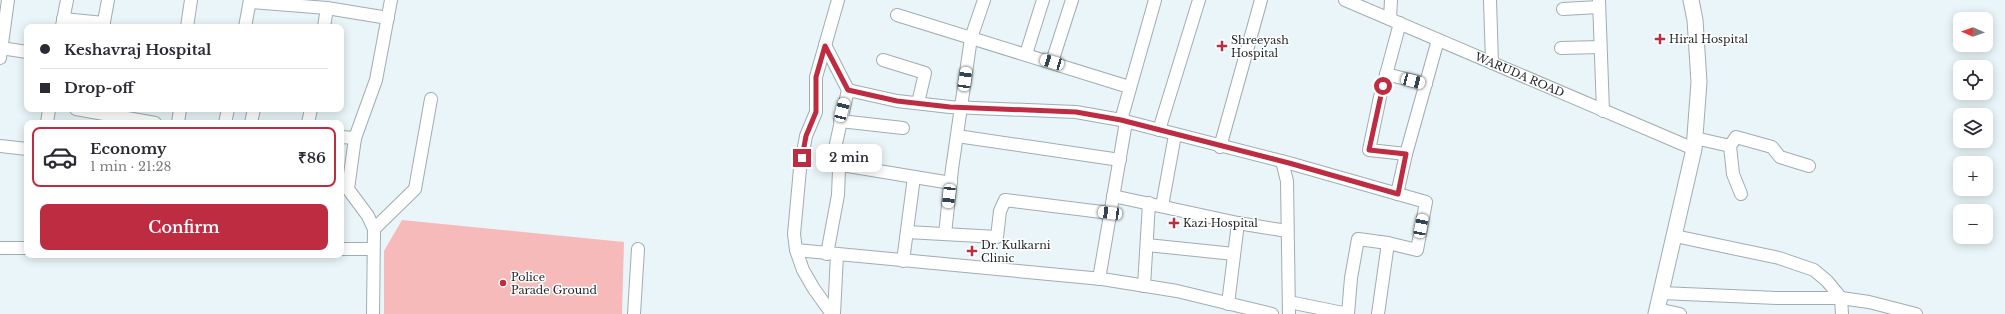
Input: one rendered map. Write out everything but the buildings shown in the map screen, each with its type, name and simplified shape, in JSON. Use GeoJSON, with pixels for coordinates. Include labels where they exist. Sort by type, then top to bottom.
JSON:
{"type":"FeatureCollection","features":[{"type":"Feature","properties":{"kind":"main road"},"geometry":{"type":"LineString","coordinates":[[1656,312],[1675,236],[1694,144],[1699,82],[1695,20],[1691,0]]}},
{"type":"Feature","properties":{"kind":"street"},"geometry":{"type":"LineString","coordinates":[[8,0],[1,53],[24,52]]}},
{"type":"Feature","properties":{"kind":"street"},"geometry":{"type":"LineString","coordinates":[[67,0],[63,23],[84,24]]}},
{"type":"Feature","properties":{"kind":"street"},"geometry":{"type":"LineString","coordinates":[[104,24],[108,0]]}},
{"type":"Feature","properties":{"kind":"street"},"geometry":{"type":"LineString","coordinates":[[187,24],[191,0]]}},
{"type":"Feature","properties":{"kind":"street"},"geometry":{"type":"LineString","coordinates":[[373,314],[374,229],[368,216],[345,189],[356,138],[376,80],[391,0]]}},
{"type":"Feature","properties":{"kind":"street"},"geometry":{"type":"LineString","coordinates":[[833,314],[814,290],[803,270],[796,250],[794,234],[800,169],[806,136],[816,112],[816,77],[838,0]]}},
{"type":"Feature","properties":{"kind":"street"},"geometry":{"type":"LineString","coordinates":[[945,234],[950,183],[971,38],[984,0]]}},
{"type":"Feature","properties":{"kind":"street"},"geometry":{"type":"LineString","coordinates":[[1026,54],[1043,0]]}},
{"type":"Feature","properties":{"kind":"street"},"geometry":{"type":"LineString","coordinates":[[1052,62],[1072,0]]}},
{"type":"Feature","properties":{"kind":"street"},"geometry":{"type":"LineString","coordinates":[[1099,279],[1120,160],[1129,87],[1155,0]]}},
{"type":"Feature","properties":{"kind":"street"},"geometry":{"type":"LineString","coordinates":[[1159,130],[1199,0]]}},
{"type":"Feature","properties":{"kind":"street"},"geometry":{"type":"LineString","coordinates":[[1220,146],[1261,0]]}},
{"type":"Feature","properties":{"kind":"street","name":"WARUDA ROAD"},"geometry":{"type":"LineString","coordinates":[[1345,0],[1603,111],[1694,144],[1730,146]]}},
{"type":"Feature","properties":{"kind":"street"},"geometry":{"type":"LineString","coordinates":[[1391,0],[1395,21],[1386,74],[1369,150],[1406,154]]}},
{"type":"Feature","properties":{"kind":"street"},"geometry":{"type":"LineString","coordinates":[[1490,0],[1492,63]]}},
{"type":"Feature","properties":{"kind":"street"},"geometry":{"type":"LineString","coordinates":[[246,24],[250,1],[327,8],[388,18]]}},
{"type":"Feature","properties":{"kind":"street"},"geometry":{"type":"LineString","coordinates":[[1563,9],[1599,4],[1603,111]]}},
{"type":"Feature","properties":{"kind":"street"},"geometry":{"type":"LineString","coordinates":[[324,24],[327,8]]}},
{"type":"Feature","properties":{"kind":"street"},"geometry":{"type":"LineString","coordinates":[[897,15],[1129,87]]}},
{"type":"Feature","properties":{"kind":"street"},"geometry":{"type":"LineString","coordinates":[[1398,194],[1406,154],[1438,40]]}},
{"type":"Feature","properties":{"kind":"street"},"geometry":{"type":"LineString","coordinates":[[825,46],[848,90],[833,157],[839,170],[832,254],[833,314]]}},
{"type":"Feature","properties":{"kind":"street"},"geometry":{"type":"LineString","coordinates":[[1561,48],[1600,47]]}},
{"type":"Feature","properties":{"kind":"street"},"geometry":{"type":"LineString","coordinates":[[883,60],[925,73],[918,103]]}},
{"type":"Feature","properties":{"kind":"street"},"geometry":{"type":"LineString","coordinates":[[1386,74],[1426,84]]}},
{"type":"Feature","properties":{"kind":"street"},"geometry":{"type":"LineString","coordinates":[[848,90],[897,101],[961,107],[1076,112],[1124,121],[1282,161],[1426,202],[1417,250],[1388,243],[1358,239],[1351,278],[1348,314],[1289,302]]}},
{"type":"Feature","properties":{"kind":"street"},"geometry":{"type":"LineString","coordinates":[[374,229],[415,189],[431,99]]}},
{"type":"Feature","properties":{"kind":"street"},"geometry":{"type":"LineString","coordinates":[[83,112],[96,118],[128,114],[146,120]]}},
{"type":"Feature","properties":{"kind":"street"},"geometry":{"type":"LineString","coordinates":[[840,121],[903,128]]}},
{"type":"Feature","properties":{"kind":"street"},"geometry":{"type":"LineString","coordinates":[[1162,206],[1175,135]]}},
{"type":"Feature","properties":{"kind":"street"},"geometry":{"type":"LineString","coordinates":[[957,136],[1120,160]]}},
{"type":"Feature","properties":{"kind":"street"},"geometry":{"type":"LineString","coordinates":[[1741,194],[1733,174],[1730,146],[1736,137],[1772,147],[1780,157],[1809,166]]}},
{"type":"Feature","properties":{"kind":"street"},"geometry":{"type":"LineString","coordinates":[[344,138],[356,138]]}},
{"type":"Feature","properties":{"kind":"street"},"geometry":{"type":"LineString","coordinates":[[0,146],[24,149]]}},
{"type":"Feature","properties":{"kind":"street"},"geometry":{"type":"LineString","coordinates":[[1282,161],[1287,181],[1289,314]]}},
{"type":"Feature","properties":{"kind":"street"},"geometry":{"type":"LineString","coordinates":[[836,164],[950,183]]}},
{"type":"Feature","properties":{"kind":"street"},"geometry":{"type":"LineString","coordinates":[[903,261],[914,177]]}},
{"type":"Feature","properties":{"kind":"street"},"geometry":{"type":"LineString","coordinates":[[1113,196],[1238,223],[1287,231]]}},
{"type":"Feature","properties":{"kind":"street"},"geometry":{"type":"LineString","coordinates":[[907,232],[997,238],[1000,211],[1005,200],[1110,213]]}},
{"type":"Feature","properties":{"kind":"street"},"geometry":{"type":"LineString","coordinates":[[1144,286],[1149,204]]}},
{"type":"Feature","properties":{"kind":"street"},"geometry":{"type":"LineString","coordinates":[[1228,304],[1238,223]]}},
{"type":"Feature","properties":{"kind":"street"},"geometry":{"type":"LineString","coordinates":[[1675,236],[1801,264],[1814,270],[1827,281],[1841,298],[1842,314]]}},
{"type":"Feature","properties":{"kind":"street"},"geometry":{"type":"LineString","coordinates":[[1378,314],[1388,243]]}},
{"type":"Feature","properties":{"kind":"street"},"geometry":{"type":"LineString","coordinates":[[1146,245],[1234,254]]}},
{"type":"Feature","properties":{"kind":"street"},"geometry":{"type":"LineString","coordinates":[[0,248],[24,248]]}},
{"type":"Feature","properties":{"kind":"street"},"geometry":{"type":"LineString","coordinates":[[344,249],[374,249]]}},
{"type":"Feature","properties":{"kind":"street"},"geometry":{"type":"LineString","coordinates":[[634,314],[638,249]]}},
{"type":"Feature","properties":{"kind":"street"},"geometry":{"type":"LineString","coordinates":[[796,250],[1099,279],[1177,291],[1272,314]]}},
{"type":"Feature","properties":{"kind":"street"},"geometry":{"type":"LineString","coordinates":[[1661,293],[1777,298],[1841,298],[1869,302],[1916,314]]}},
{"type":"Feature","properties":{"kind":"street"},"geometry":{"type":"LineString","coordinates":[[1656,312],[1680,314]]}},
{"type":"Feature","properties":{"kind":"shaded area","name":"Police Parade Ground"},"geometry":{"type":"Polygon","coordinates":[[[402,220],[624,242],[622,314],[384,314],[384,251],[402,220]]]}},
{"type":"Feature","properties":{"kind":"place","name":"Hiral Hospital"},"geometry":{"type":"Point","coordinates":[1660,39]}},
{"type":"Feature","properties":{"kind":"place","name":"Shreeyash Hospital"},"geometry":{"type":"Point","coordinates":[1222,46]}},
{"type":"Feature","properties":{"kind":"place","name":"Kazi Hospital"},"geometry":{"type":"Point","coordinates":[1174,223]}},
{"type":"Feature","properties":{"kind":"place","name":"Dr. Kulkarni Clinic"},"geometry":{"type":"Point","coordinates":[972,251]}},
{"type":"Feature","properties":{"kind":"place","name":"Police Parade Ground"},"geometry":{"type":"Point","coordinates":[503,283]}},
{"type":"Feature","properties":{"kind":"route"},"geometry":{"type":"LineString","coordinates":[[802,158],[806,136],[816,112],[816,77],[825,46],[848,90],[897,101],[950,107],[1076,112],[1121,120],[1189,139],[1289,163],[1398,194],[1406,154],[1369,150],[1383,86]]}}]}
